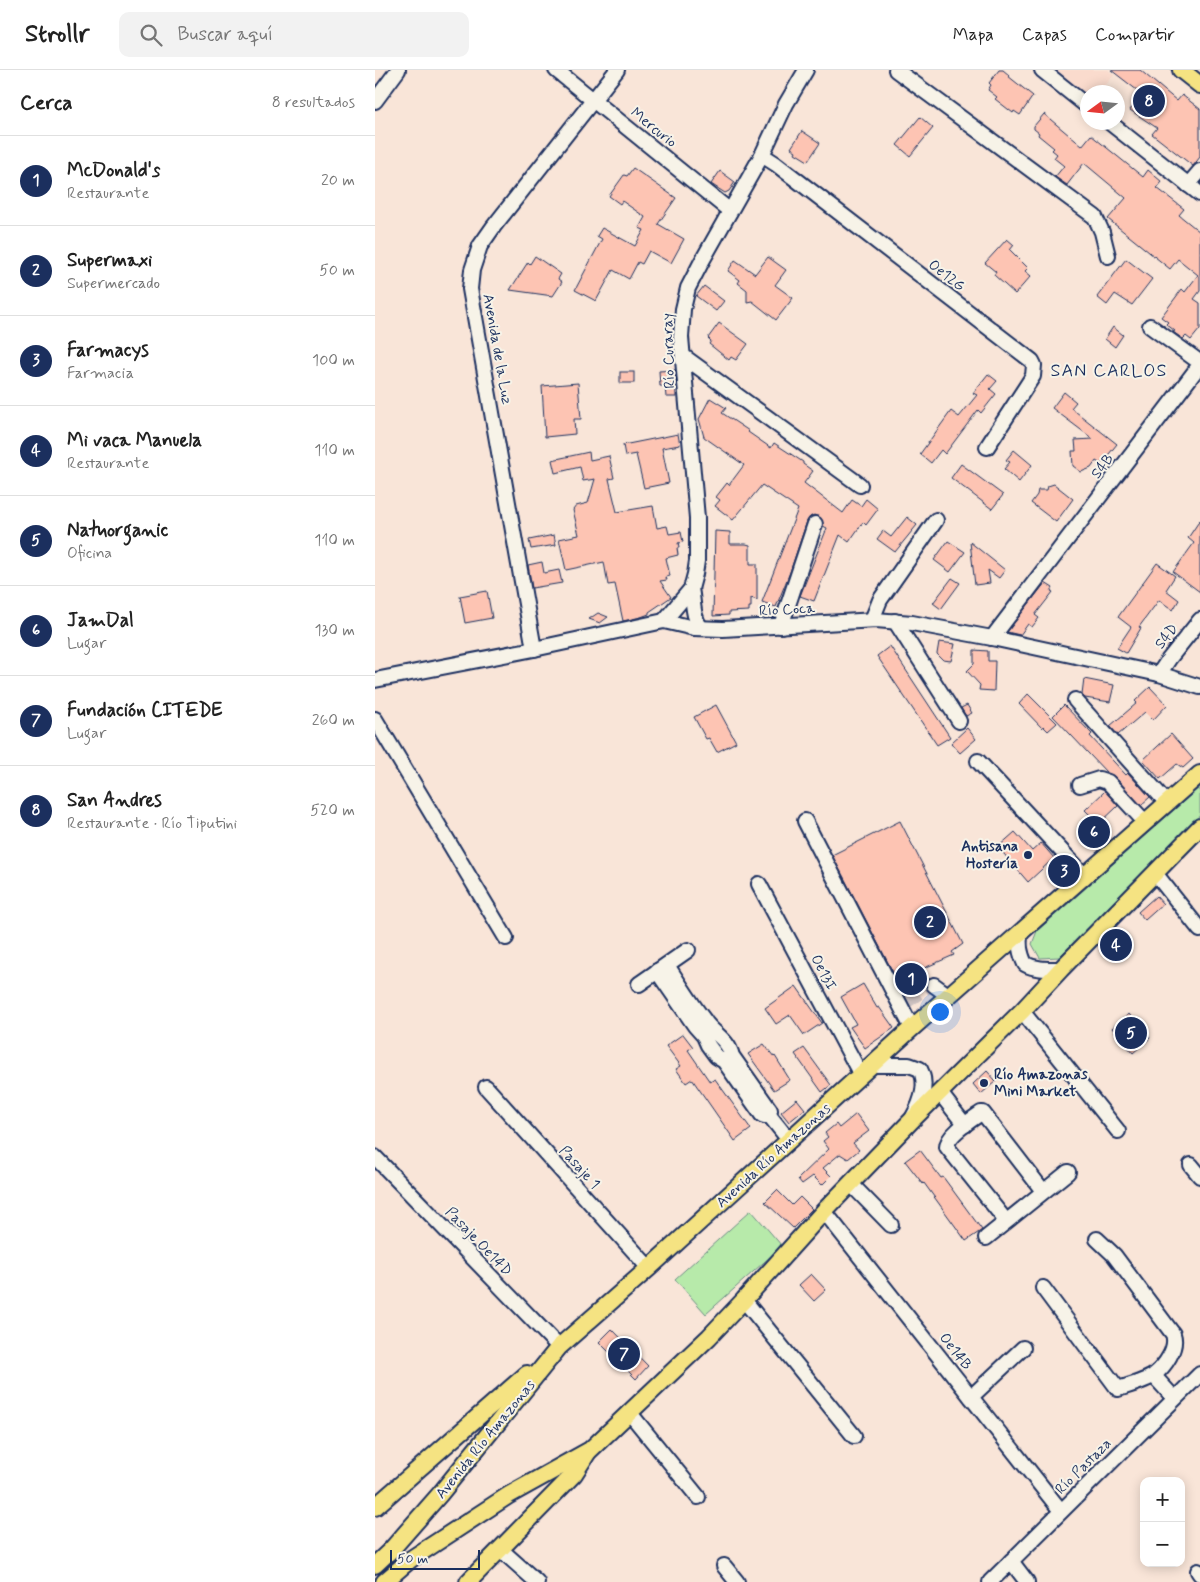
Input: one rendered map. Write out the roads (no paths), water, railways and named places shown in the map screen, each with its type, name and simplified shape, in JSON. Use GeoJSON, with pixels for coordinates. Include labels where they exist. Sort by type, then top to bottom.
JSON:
{"type":"FeatureCollection","features":[{"type":"Feature","properties":{"kind":"main road"},"geometry":{"type":"LineString","coordinates":[[1181,70],[1200,85]]}},
{"type":"Feature","properties":{"kind":"main road","name":"Avenida Río Amazonas"},"geometry":{"type":"LineString","coordinates":[[375,1565],[391,1550],[440,1494],[559,1347],[649,1268],[915,1026],[1200,774]]}},
{"type":"Feature","properties":{"kind":"main road"},"geometry":{"type":"LineString","coordinates":[[468,1582],[574,1474],[590,1450],[709,1336],[824,1211],[912,1120],[1023,1011],[1061,969],[1200,827]]}},
{"type":"Feature","properties":{"kind":"main road"},"geometry":{"type":"LineString","coordinates":[[375,1507],[559,1347]]}},
{"type":"Feature","properties":{"kind":"main road"},"geometry":{"type":"LineString","coordinates":[[384,1582],[411,1560],[509,1495],[590,1450]]}},
{"type":"Feature","properties":{"kind":"street"},"geometry":{"type":"LineString","coordinates":[[375,101],[398,70]]}},
{"type":"Feature","properties":{"kind":"street","name":"Mercurio"},"geometry":{"type":"LineString","coordinates":[[556,70],[730,210]]}},
{"type":"Feature","properties":{"kind":"street","name":"Avenida de la Luz"},"geometry":{"type":"LineString","coordinates":[[535,649],[470,289],[480,246],[617,70]]}},
{"type":"Feature","properties":{"kind":"street","name":"Río Curaray"},"geometry":{"type":"LineString","coordinates":[[664,621],[691,589],[697,561],[697,518],[681,320],[684,299],[702,260],[762,155],[785,104],[806,70]]}},
{"type":"Feature","properties":{"kind":"street"},"geometry":{"type":"LineString","coordinates":[[896,70],[1095,217],[1103,232],[1108,256]]}},
{"type":"Feature","properties":{"kind":"street"},"geometry":{"type":"LineString","coordinates":[[1042,70],[1080,100]]}},
{"type":"Feature","properties":{"kind":"street"},"geometry":{"type":"LineString","coordinates":[[1119,130],[1200,194]]}},
{"type":"Feature","properties":{"kind":"street","name":"Oe12G"},"geometry":{"type":"LineString","coordinates":[[762,155],[1033,361],[1033,376],[987,447]]}},
{"type":"Feature","properties":{"kind":"street"},"geometry":{"type":"LineString","coordinates":[[1188,185],[1200,171]]}},
{"type":"Feature","properties":{"kind":"street","name":"S4B"},"geometry":{"type":"LineString","coordinates":[[992,638],[1199,366],[1198,361],[1150,326]]}},
{"type":"Feature","properties":{"kind":"street"},"geometry":{"type":"LineString","coordinates":[[683,356],[860,485]]}},
{"type":"Feature","properties":{"kind":"street"},"geometry":{"type":"LineString","coordinates":[[872,620],[880,600],[936,520]]}},
{"type":"Feature","properties":{"kind":"street"},"geometry":{"type":"LineString","coordinates":[[781,626],[815,524]]}},
{"type":"Feature","properties":{"kind":"street"},"geometry":{"type":"LineString","coordinates":[[691,589],[694,615],[701,628]]}},
{"type":"Feature","properties":{"kind":"street","name":"Río Coca"},"geometry":{"type":"LineString","coordinates":[[375,680],[535,649],[664,621],[701,628],[723,629],[872,620],[895,621],[948,629],[1159,674],[1200,687]]}},
{"type":"Feature","properties":{"kind":"street","name":"S4D"},"geometry":{"type":"LineString","coordinates":[[1159,674],[1200,620]]}},
{"type":"Feature","properties":{"kind":"street"},"geometry":{"type":"LineString","coordinates":[[895,621],[959,721]]}},
{"type":"Feature","properties":{"kind":"street"},"geometry":{"type":"LineString","coordinates":[[1075,700],[1167,803]]}},
{"type":"Feature","properties":{"kind":"street"},"geometry":{"type":"LineString","coordinates":[[375,720],[506,938]]}},
{"type":"Feature","properties":{"kind":"street"},"geometry":{"type":"LineString","coordinates":[[978,761],[1084,875]]}},
{"type":"Feature","properties":{"kind":"street"},"geometry":{"type":"LineString","coordinates":[[1080,785],[1099,779],[1108,782],[1145,822]]}},
{"type":"Feature","properties":{"kind":"street"},"geometry":{"type":"LineString","coordinates":[[805,822],[915,1026]]}},
{"type":"Feature","properties":{"kind":"street"},"geometry":{"type":"LineString","coordinates":[[1155,873],[1200,930]]}},
{"type":"Feature","properties":{"kind":"street","name":"Oe13I"},"geometry":{"type":"LineString","coordinates":[[759,884],[867,1070]]}},
{"type":"Feature","properties":{"kind":"street"},"geometry":{"type":"LineString","coordinates":[[1021,932],[1019,941],[1025,964],[1041,969],[1061,969]]}},
{"type":"Feature","properties":{"kind":"street"},"geometry":{"type":"LineString","coordinates":[[639,984],[688,950]]}},
{"type":"Feature","properties":{"kind":"street"},"geometry":{"type":"LineString","coordinates":[[662,968],[688,1006],[695,1026],[708,1033],[708,1046],[716,1056],[728,1058],[749,1089],[762,1115],[769,1115],[789,1140]]}},
{"type":"Feature","properties":{"kind":"street"},"geometry":{"type":"LineString","coordinates":[[934,985],[949,996]]}},
{"type":"Feature","properties":{"kind":"street"},"geometry":{"type":"LineString","coordinates":[[907,1000],[915,1026]]}},
{"type":"Feature","properties":{"kind":"street"},"geometry":{"type":"LineString","coordinates":[[1023,1011],[1118,1131]]}},
{"type":"Feature","properties":{"kind":"street"},"geometry":{"type":"LineString","coordinates":[[867,1070],[909,1065],[920,1069],[923,1075],[922,1095],[919,1108],[912,1120]]}},
{"type":"Feature","properties":{"kind":"street","name":"Pasaje 1"},"geometry":{"type":"LineString","coordinates":[[487,1088],[649,1268]]}},
{"type":"Feature","properties":{"kind":"street"},"geometry":{"type":"LineString","coordinates":[[939,1093],[965,1125]]}},
{"type":"Feature","properties":{"kind":"street"},"geometry":{"type":"LineString","coordinates":[[1006,1221],[947,1147],[948,1140],[965,1125],[981,1113],[984,1114],[1043,1191]]}},
{"type":"Feature","properties":{"kind":"street","name":"Pasaje Oe14D"},"geometry":{"type":"LineString","coordinates":[[375,1157],[559,1347]]}},
{"type":"Feature","properties":{"kind":"street"},"geometry":{"type":"LineString","coordinates":[[1191,1165],[1200,1176]]}},
{"type":"Feature","properties":{"kind":"street"},"geometry":{"type":"LineString","coordinates":[[986,1238],[1068,1172]]}},
{"type":"Feature","properties":{"kind":"street"},"geometry":{"type":"LineString","coordinates":[[851,1184],[891,1225]]}},
{"type":"Feature","properties":{"kind":"street","name":"Oe14B"},"geometry":{"type":"LineString","coordinates":[[824,1211],[1061,1511]]}},
{"type":"Feature","properties":{"kind":"street"},"geometry":{"type":"LineString","coordinates":[[1043,1288],[1117,1389],[1153,1376],[1171,1354],[1175,1340],[1173,1334],[1114,1255],[1097,1240]]}},
{"type":"Feature","properties":{"kind":"street"},"geometry":{"type":"LineString","coordinates":[[744,1300],[853,1436]]}},
{"type":"Feature","properties":{"kind":"street"},"geometry":{"type":"LineString","coordinates":[[971,1397],[1023,1348]]}},
{"type":"Feature","properties":{"kind":"street","name":"Río Pastaza"},"geometry":{"type":"LineString","coordinates":[[990,1582],[1200,1374]]}},
{"type":"Feature","properties":{"kind":"street"},"geometry":{"type":"LineString","coordinates":[[1153,1376],[1174,1398]]}},
{"type":"Feature","properties":{"kind":"street"},"geometry":{"type":"LineString","coordinates":[[629,1412],[698,1497]]}},
{"type":"Feature","properties":{"kind":"street"},"geometry":{"type":"LineString","coordinates":[[500,1549],[537,1582]]}},
{"type":"Feature","properties":{"kind":"street"},"geometry":{"type":"LineString","coordinates":[[1011,1561],[1027,1582]]}},
{"type":"Feature","properties":{"kind":"street"},"geometry":{"type":"LineString","coordinates":[[724,1566],[737,1582]]}},
{"type":"Feature","properties":{"kind":"tunnel"},"geometry":{"type":"LineString","coordinates":[[907,1001],[927,987],[934,985]]}},
{"type":"Feature","properties":{"kind":"place","name":"San Andres"},"geometry":{"type":"Point","coordinates":[1149,101]}},
{"type":"Feature","properties":{"kind":"place","name":"JamDal"},"geometry":{"type":"Point","coordinates":[1094,832]}},
{"type":"Feature","properties":{"kind":"place","name":"Antisana Hostería"},"geometry":{"type":"Point","coordinates":[1028,855]}},
{"type":"Feature","properties":{"kind":"place","name":"Farmacys"},"geometry":{"type":"Point","coordinates":[1064,871]}},
{"type":"Feature","properties":{"kind":"place","name":"Supermaxi"},"geometry":{"type":"Point","coordinates":[930,922]}},
{"type":"Feature","properties":{"kind":"place","name":"Mi vaca Manuela"},"geometry":{"type":"Point","coordinates":[1116,945]}},
{"type":"Feature","properties":{"kind":"place","name":"McDonald's"},"geometry":{"type":"Point","coordinates":[911,979]}},
{"type":"Feature","properties":{"kind":"place","name":"Natuorganic"},"geometry":{"type":"Point","coordinates":[1131,1033]}},
{"type":"Feature","properties":{"kind":"place","name":"Río Amazonas Mini Market"},"geometry":{"type":"Point","coordinates":[984,1083]}},
{"type":"Feature","properties":{"kind":"place","name":"Fundación CITEDE"},"geometry":{"type":"Point","coordinates":[624,1354]}},
{"type":"Feature","properties":{"kind":"district","name":"SAN CARLOS"},"geometry":{"type":"Point","coordinates":[1109,370]}}]}
